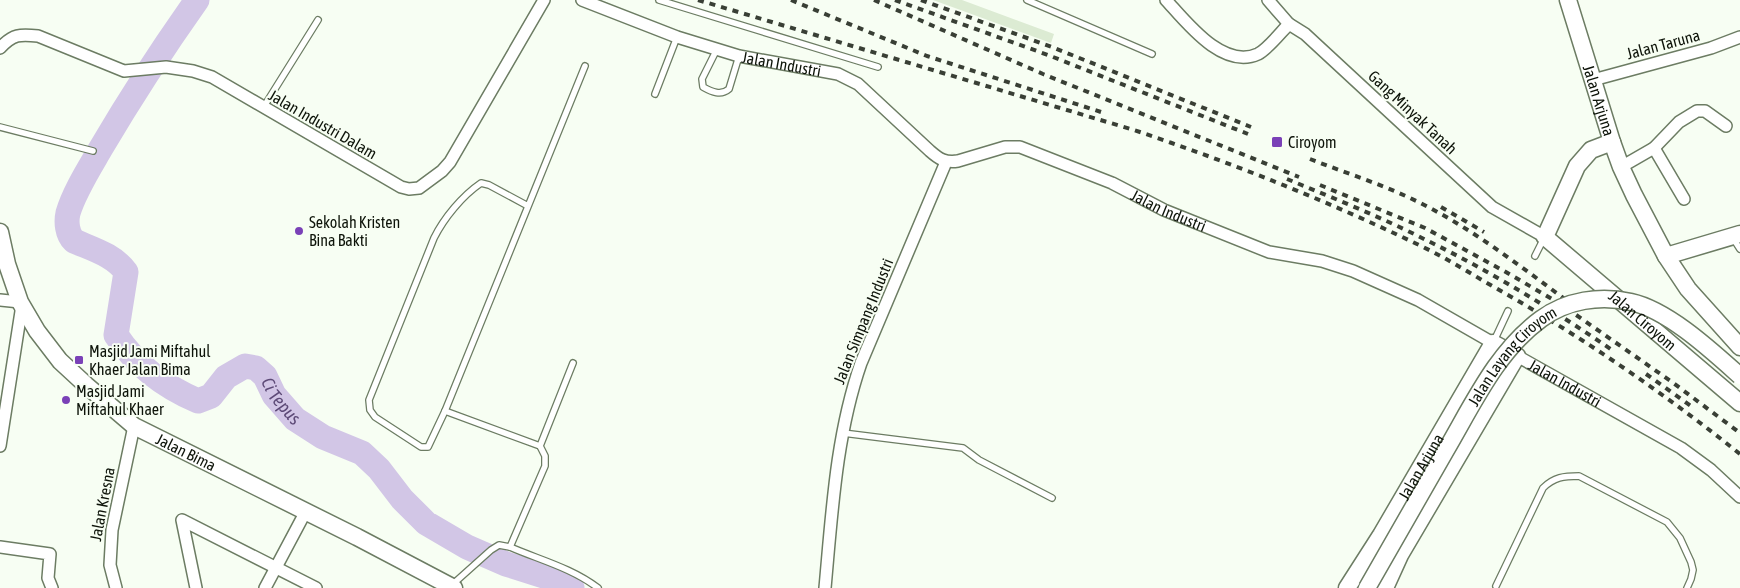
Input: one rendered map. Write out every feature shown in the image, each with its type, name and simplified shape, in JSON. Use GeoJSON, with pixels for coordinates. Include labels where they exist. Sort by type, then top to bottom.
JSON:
{"type":"FeatureCollection","features":[{"type":"Feature","properties":{"kind":"main road","name":"Jalan Arjuna"},"geometry":{"type":"LineString","coordinates":[[1545,237],[1577,166],[1591,150],[1612,142],[1568,0]]}},
{"type":"Feature","properties":{"kind":"main road"},"geometry":{"type":"LineString","coordinates":[[1612,142],[1621,167],[1666,256],[1688,289],[1740,347]]}},
{"type":"Feature","properties":{"kind":"main road","name":"Jalan Bima"},"geometry":{"type":"LineString","coordinates":[[0,232],[7,264],[21,304],[37,332],[60,360],[134,426],[452,587]]}},
{"type":"Feature","properties":{"kind":"main road","name":"Jalan Ciroyom"},"geometry":{"type":"LineString","coordinates":[[1545,237],[1740,403]]}},
{"type":"Feature","properties":{"kind":"main road"},"geometry":{"type":"LineString","coordinates":[[1666,256],[1737,240]]}},
{"type":"Feature","properties":{"kind":"main road","name":"Jalan Layang Ciroyom"},"geometry":{"type":"LineString","coordinates":[[1367,588],[1486,382],[1516,342],[1543,318],[1564,307],[1584,300],[1607,299],[1632,302],[1649,308],[1670,320],[1718,356],[1740,376]]}},
{"type":"Feature","properties":{"kind":"main road","name":"Jalan Arjuna"},"geometry":{"type":"LineString","coordinates":[[1347,588],[1381,535],[1493,343]]}},
{"type":"Feature","properties":{"kind":"main road","name":"Jalan Industri"},"geometry":{"type":"LineString","coordinates":[[1493,343],[1517,356]]}},
{"type":"Feature","properties":{"kind":"main road","name":"Jalan Arjuna"},"geometry":{"type":"LineString","coordinates":[[1385,588],[1400,555],[1517,356]]}},
{"type":"Feature","properties":{"kind":"street","name":"Jalan Industri Dalam"},"geometry":{"type":"LineString","coordinates":[[0,48],[8,39],[14,36],[38,36],[124,71],[166,67],[193,71],[212,77],[401,188],[408,189],[419,188],[442,171],[450,162],[544,0]]}},
{"type":"Feature","properties":{"kind":"street","name":"Jalan Industri"},"geometry":{"type":"LineString","coordinates":[[582,0],[677,37],[739,56],[838,74],[858,84],[930,151],[946,162],[958,161],[1005,147],[1020,147],[1112,183],[1164,210],[1269,252],[1322,261],[1353,271],[1418,300],[1493,343]]}},
{"type":"Feature","properties":{"kind":"street"},"geometry":{"type":"LineString","coordinates":[[1166,0],[1190,27],[1214,47],[1238,57],[1247,57],[1260,53],[1289,24]]}},
{"type":"Feature","properties":{"kind":"street","name":"Gang Minyak Tanah"},"geometry":{"type":"LineString","coordinates":[[1268,0],[1289,24],[1305,34],[1492,207],[1545,237]]}},
{"type":"Feature","properties":{"kind":"street","name":"Jalan Taruna"},"geometry":{"type":"LineString","coordinates":[[1593,80],[1738,42]]}},
{"type":"Feature","properties":{"kind":"street"},"geometry":{"type":"LineString","coordinates":[[1621,167],[1654,148],[1679,122],[1697,111],[1705,111],[1726,126]]}},
{"type":"Feature","properties":{"kind":"street"},"geometry":{"type":"LineString","coordinates":[[1654,148],[1684,199]]}},
{"type":"Feature","properties":{"kind":"street","name":"Jalan Simpang Industri"},"geometry":{"type":"LineString","coordinates":[[825,588],[835,481],[849,400],[861,363],[946,162]]}},
{"type":"Feature","properties":{"kind":"street"},"geometry":{"type":"LineString","coordinates":[[0,300],[21,304],[0,446]]}},
{"type":"Feature","properties":{"kind":"street","name":"Jalan Industri"},"geometry":{"type":"LineString","coordinates":[[1517,356],[1681,448],[1710,470],[1740,497]]}},
{"type":"Feature","properties":{"kind":"street","name":"Jalan Kresna"},"geometry":{"type":"LineString","coordinates":[[116,588],[110,565],[112,530],[134,426]]}},
{"type":"Feature","properties":{"kind":"street"},"geometry":{"type":"LineString","coordinates":[[265,588],[306,512]]}},
{"type":"Feature","properties":{"kind":"street"},"geometry":{"type":"LineString","coordinates":[[196,588],[182,520],[316,588]]}},
{"type":"Feature","properties":{"kind":"street"},"geometry":{"type":"LineString","coordinates":[[0,547],[50,554],[48,578],[52,588]]}},
{"type":"Feature","properties":{"kind":"lane"},"geometry":{"type":"LineString","coordinates":[[660,0],[878,67]]}},
{"type":"Feature","properties":{"kind":"lane"},"geometry":{"type":"LineString","coordinates":[[1027,0],[1152,54]]}},
{"type":"Feature","properties":{"kind":"lane"},"geometry":{"type":"LineString","coordinates":[[263,108],[318,20]]}},
{"type":"Feature","properties":{"kind":"lane"},"geometry":{"type":"LineString","coordinates":[[655,94],[677,37]]}},
{"type":"Feature","properties":{"kind":"lane"},"geometry":{"type":"LineString","coordinates":[[717,49],[702,79],[703,87],[712,92],[720,93],[729,89],[739,56]]}},
{"type":"Feature","properties":{"kind":"lane"},"geometry":{"type":"LineString","coordinates":[[528,206],[489,185],[481,183],[474,188],[444,222],[434,238],[369,400],[370,410],[375,417],[421,447],[428,447],[445,411],[585,66]]}},
{"type":"Feature","properties":{"kind":"lane"},"geometry":{"type":"LineString","coordinates":[[0,127],[93,152]]}},
{"type":"Feature","properties":{"kind":"lane"},"geometry":{"type":"LineString","coordinates":[[1535,256],[1545,237]]}},
{"type":"Feature","properties":{"kind":"lane"},"geometry":{"type":"LineString","coordinates":[[1493,343],[1508,311]]}},
{"type":"Feature","properties":{"kind":"lane"},"geometry":{"type":"LineString","coordinates":[[540,446],[573,363]]}},
{"type":"Feature","properties":{"kind":"lane"},"geometry":{"type":"LineString","coordinates":[[445,411],[540,446],[545,456],[545,466],[510,547]]}},
{"type":"Feature","properties":{"kind":"lane"},"geometry":{"type":"LineString","coordinates":[[843,433],[963,448],[979,460],[1052,498]]}},
{"type":"Feature","properties":{"kind":"lane"},"geometry":{"type":"LineString","coordinates":[[1503,588],[1495,587],[1543,488],[1552,480],[1566,476],[1579,476],[1668,522],[1680,538],[1691,562],[1693,570],[1688,588]]}},
{"type":"Feature","properties":{"kind":"lane"},"geometry":{"type":"LineString","coordinates":[[452,587],[467,571],[499,545],[510,547],[560,566],[584,578],[598,588]]}},
{"type":"Feature","properties":{"kind":"green space"},"geometry":{"type":"Polygon","coordinates":[[[933,0],[962,0],[1054,34],[1051,43],[933,0]]]}},
{"type":"Feature","properties":{"kind":"waterway","name":"Ci Tepus"},"geometry":{"type":"LineString","coordinates":[[197,0],[112,129],[74,197],[68,213],[68,228],[74,241],[109,257],[126,272],[116,335],[133,356],[152,374],[174,389],[198,401],[211,396],[226,377],[245,366],[256,368],[265,376],[274,395],[295,419],[323,437],[362,453],[379,469],[402,499],[426,523],[467,547],[506,564],[544,576],[572,588]]}},
{"type":"Feature","properties":{"kind":"railway"},"geometry":{"type":"LineString","coordinates":[[698,0],[1134,130],[1243,169],[1315,198],[1386,229],[1438,255],[1520,302],[1617,363],[1679,407],[1740,454]]}},
{"type":"Feature","properties":{"kind":"railway"},"geometry":{"type":"LineString","coordinates":[[791,0],[927,56],[1101,112]]}},
{"type":"Feature","properties":{"kind":"railway"},"geometry":{"type":"LineString","coordinates":[[874,0],[1043,74],[1299,177]]}},
{"type":"Feature","properties":{"kind":"railway"},"geometry":{"type":"LineString","coordinates":[[895,0],[1048,55],[1248,134]]}},
{"type":"Feature","properties":{"kind":"railway"},"geometry":{"type":"LineString","coordinates":[[921,0],[1052,47],[1251,127]]}},
{"type":"Feature","properties":{"kind":"railway"},"geometry":{"type":"LineString","coordinates":[[1310,159],[1386,187],[1431,208],[1471,232],[1566,300]]}},
{"type":"Feature","properties":{"kind":"railway"},"geometry":{"type":"LineString","coordinates":[[1287,179],[1374,216],[1451,252],[1523,293],[1615,352]]}},
{"type":"Feature","properties":{"kind":"railway"},"geometry":{"type":"LineString","coordinates":[[1320,185],[1425,228],[1559,303],[1672,382],[1740,433]]}},
{"type":"Feature","properties":{"kind":"railway"},"geometry":{"type":"LineString","coordinates":[[1441,207],[1484,232]]}},
{"type":"Feature","properties":{"kind":"railway"},"geometry":{"type":"LineString","coordinates":[[1646,374],[1691,406]]}},
{"type":"Feature","properties":{"kind":"place","name":"Ciroyom"},"geometry":{"type":"Point","coordinates":[1277,142]}},
{"type":"Feature","properties":{"kind":"place","name":"Sekolah Kristen Bina Bakti"},"geometry":{"type":"Point","coordinates":[299,231]}},
{"type":"Feature","properties":{"kind":"place","name":"Masjid Jami Miftahul Khaer Jalan Bima"},"geometry":{"type":"Point","coordinates":[79,360]}},
{"type":"Feature","properties":{"kind":"place","name":"Masjid Jami Miftahul Khaer"},"geometry":{"type":"Point","coordinates":[66,400]}}]}
